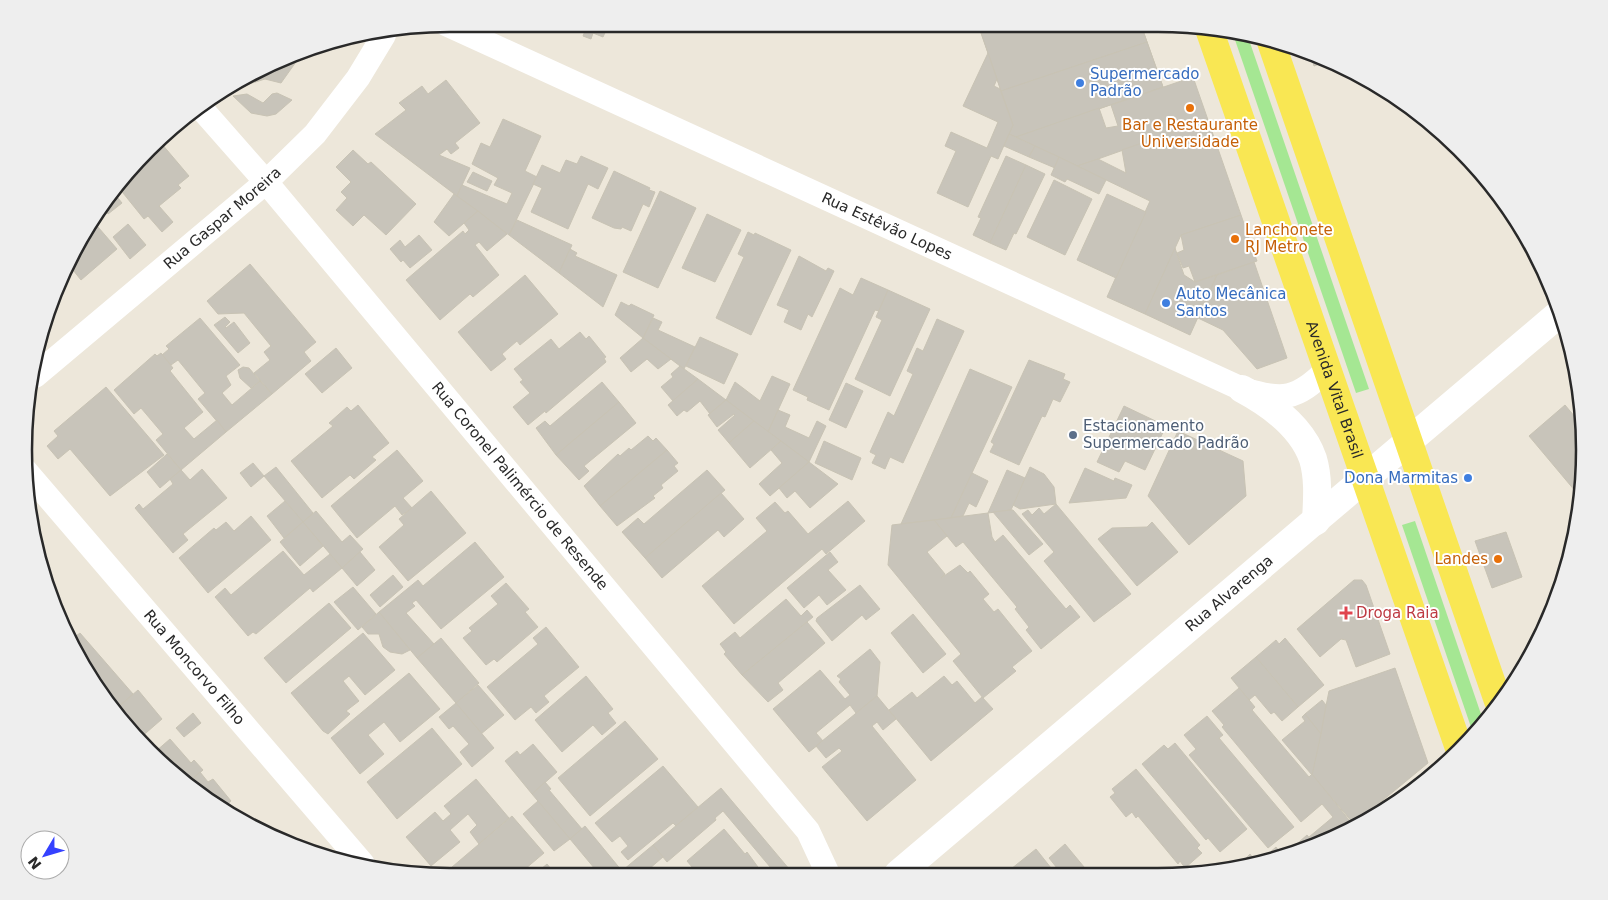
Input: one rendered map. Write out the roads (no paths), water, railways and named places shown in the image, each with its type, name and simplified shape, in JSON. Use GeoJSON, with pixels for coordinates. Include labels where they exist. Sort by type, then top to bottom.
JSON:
{"type":"FeatureCollection","features":[{"type":"Feature","properties":{"kind":"main road","name":"Avenida Vital Brasil"},"geometry":{"type":"LineString","coordinates":[[1210,36],[1457,741]]}},
{"type":"Feature","properties":{"kind":"main road"},"geometry":{"type":"LineString","coordinates":[[1274,49],[1496,695]]}},
{"type":"Feature","properties":{"kind":"main road","name":"Rua Alvarenga"},"geometry":{"type":"LineString","coordinates":[[905,868],[1554,319]]}},
{"type":"Feature","properties":{"kind":"main road"},"geometry":{"type":"LineString","coordinates":[[1242,389],[1274,408],[1303,439],[1313,459],[1317,487],[1316,521]]}},
{"type":"Feature","properties":{"kind":"street","name":"Rua Estêvão Lopes"},"geometry":{"type":"LineString","coordinates":[[463,32],[1242,389],[1279,396],[1298,394],[1327,370]]}},
{"type":"Feature","properties":{"kind":"street","name":"Rua Gaspar Moreira"},"geometry":{"type":"LineString","coordinates":[[41,371],[266,182],[315,134],[358,78],[382,39]]}},
{"type":"Feature","properties":{"kind":"street","name":"Rua Coronel Palimércio de Resende"},"geometry":{"type":"LineString","coordinates":[[205,113],[266,182],[808,831],[825,868]]}},
{"type":"Feature","properties":{"kind":"street","name":"Rua Moncorvo Filho"},"geometry":{"type":"LineString","coordinates":[[33,480],[356,856]]}},
{"type":"Feature","properties":{"kind":"place","name":"Supermercado Padrão"},"geometry":{"type":"Point","coordinates":[1080,83]}},
{"type":"Feature","properties":{"kind":"place","name":"Bar e Restaurante Universidade"},"geometry":{"type":"Point","coordinates":[1190,108]}},
{"type":"Feature","properties":{"kind":"place","name":"Lanchonete RJ Metro"},"geometry":{"type":"Point","coordinates":[1235,239]}},
{"type":"Feature","properties":{"kind":"place","name":"Auto Mecânica Santos"},"geometry":{"type":"Point","coordinates":[1166,303]}},
{"type":"Feature","properties":{"kind":"place","name":"Estacionamento Supermercado Padrão"},"geometry":{"type":"Point","coordinates":[1073,435]}},
{"type":"Feature","properties":{"kind":"place","name":"Dona Marmitas"},"geometry":{"type":"Point","coordinates":[1468,478]}},
{"type":"Feature","properties":{"kind":"place","name":"Landes"},"geometry":{"type":"Point","coordinates":[1498,559]}},
{"type":"Feature","properties":{"kind":"place","name":"Droga Raia"},"geometry":{"type":"Point","coordinates":[1346,613]}}]}
